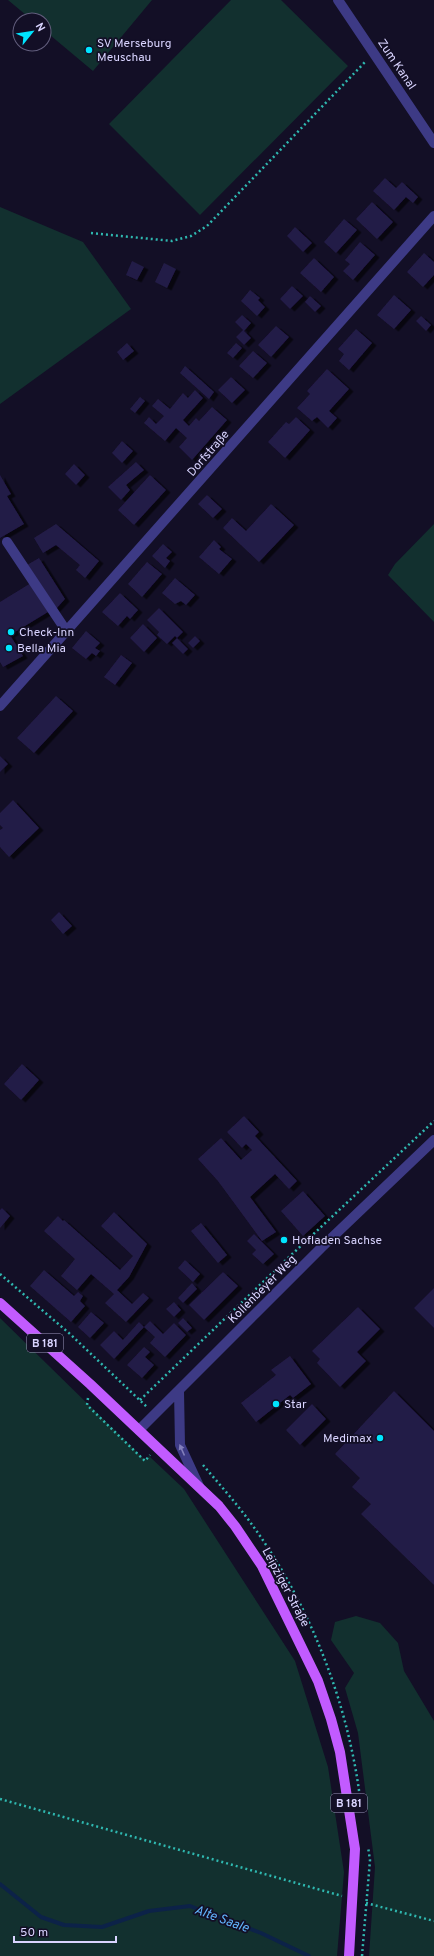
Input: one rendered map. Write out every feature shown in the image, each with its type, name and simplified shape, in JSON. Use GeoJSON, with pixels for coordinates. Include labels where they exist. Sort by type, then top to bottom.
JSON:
{"type":"FeatureCollection","features":[{"type":"Feature","properties":{"kind":"main road","name":"Leipziger Straße"},"geometry":{"type":"LineString","coordinates":[[0,1303],[199,1486],[235,1526],[262,1566],[318,1681],[340,1752],[355,1849],[349,1956]]}},
{"type":"Feature","properties":{"kind":"street","name":"Zum Kanal"},"geometry":{"type":"LineString","coordinates":[[338,0],[434,143]]}},
{"type":"Feature","properties":{"kind":"street","name":"Dorfstraße"},"geometry":{"type":"LineString","coordinates":[[0,706],[434,216]]}},
{"type":"Feature","properties":{"kind":"street"},"geometry":{"type":"LineString","coordinates":[[7,542],[67,632]]}},
{"type":"Feature","properties":{"kind":"street","name":"Kollenbeyer Weg"},"geometry":{"type":"LineString","coordinates":[[139,1430],[321,1248],[434,1140]]}},
{"type":"Feature","properties":{"kind":"street"},"geometry":{"type":"LineString","coordinates":[[179,1391],[180,1445],[199,1486]]}},
{"type":"Feature","properties":{"kind":"path"},"geometry":{"type":"LineString","coordinates":[[90,233],[172,241],[192,236],[207,226],[373,53]]}},
{"type":"Feature","properties":{"kind":"path"},"geometry":{"type":"LineString","coordinates":[[140,1400],[434,1121]]}},
{"type":"Feature","properties":{"kind":"path"},"geometry":{"type":"LineString","coordinates":[[0,1274],[70,1334],[155,1415]]}},
{"type":"Feature","properties":{"kind":"path"},"geometry":{"type":"LineString","coordinates":[[0,1799],[367,1904],[434,1921]]}},
{"type":"Feature","properties":{"kind":"path"},"geometry":{"type":"LineString","coordinates":[[362,1956],[364,1930]]}},
{"type":"Feature","properties":{"kind":"green space","name":"SV Merseburg Meuschau"},"geometry":{"type":"Polygon","coordinates":[[[8,0],[152,0],[93,71],[52,37],[52,12],[22,12],[8,0]]]}},
{"type":"Feature","properties":{"kind":"green space"},"geometry":{"type":"Polygon","coordinates":[[[231,0],[281,0],[348,66],[200,215],[109,124],[231,0]]]}},
{"type":"Feature","properties":{"kind":"green space"},"geometry":{"type":"Polygon","coordinates":[[[0,207],[83,242],[131,309],[0,404],[0,207]]]}},
{"type":"Feature","properties":{"kind":"green space"},"geometry":{"type":"Polygon","coordinates":[[[434,524],[434,622],[388,575],[395,564],[434,524]]]}},
{"type":"Feature","properties":{"kind":"green space"},"geometry":{"type":"Polygon","coordinates":[[[0,1318],[145,1460],[149,1456],[184,1489],[295,1661],[328,1767],[344,1872],[337,1956],[0,1956],[0,1318]]]}},
{"type":"Feature","properties":{"kind":"green space"},"geometry":{"type":"Polygon","coordinates":[[[356,1616],[380,1623],[398,1643],[404,1671],[434,1721],[434,1956],[369,1956],[375,1867],[358,1733],[345,1688],[354,1673],[331,1640],[335,1622],[356,1616]]]}},
{"type":"Feature","properties":{"kind":"building"},"geometry":{"type":"Polygon","coordinates":[[[385,178],[396,188],[402,182],[418,197],[413,203],[406,197],[394,210],[373,191],[385,178]]]}},
{"type":"Feature","properties":{"kind":"building"},"geometry":{"type":"Polygon","coordinates":[[[372,202],[393,222],[377,239],[356,219],[372,202]]]}},
{"type":"Feature","properties":{"kind":"building"},"geometry":{"type":"Polygon","coordinates":[[[344,219],[357,230],[336,253],[324,242],[344,219]]]}},
{"type":"Feature","properties":{"kind":"building"},"geometry":{"type":"Polygon","coordinates":[[[295,227],[312,243],[303,252],[287,236],[295,227]]]}},
{"type":"Feature","properties":{"kind":"building"},"geometry":{"type":"Polygon","coordinates":[[[360,242],[375,255],[353,280],[343,271],[350,264],[345,260],[360,242]]]}},
{"type":"Feature","properties":{"kind":"building"},"geometry":{"type":"Polygon","coordinates":[[[424,253],[434,262],[434,275],[423,287],[407,272],[424,253]]]}},
{"type":"Feature","properties":{"kind":"building"},"geometry":{"type":"Polygon","coordinates":[[[314,258],[334,277],[321,292],[300,273],[314,258]]]}},
{"type":"Feature","properties":{"kind":"building"},"geometry":{"type":"Polygon","coordinates":[[[132,261],[144,267],[137,280],[126,275],[132,261]]]}},
{"type":"Feature","properties":{"kind":"building"},"geometry":{"type":"Polygon","coordinates":[[[164,263],[176,269],[167,288],[155,282],[164,263]]]}},
{"type":"Feature","properties":{"kind":"building"},"geometry":{"type":"Polygon","coordinates":[[[292,286],[303,296],[290,309],[280,299],[292,286]]]}},
{"type":"Feature","properties":{"kind":"building"},"geometry":{"type":"Polygon","coordinates":[[[250,290],[260,298],[258,300],[265,307],[257,316],[241,301],[250,290]]]}},
{"type":"Feature","properties":{"kind":"building"},"geometry":{"type":"Polygon","coordinates":[[[394,295],[411,310],[394,329],[377,315],[394,295]]]}},
{"type":"Feature","properties":{"kind":"building"},"geometry":{"type":"Polygon","coordinates":[[[310,296],[321,306],[315,312],[305,302],[310,296]]]}},
{"type":"Feature","properties":{"kind":"building"},"geometry":{"type":"Polygon","coordinates":[[[242,315],[251,323],[244,331],[235,322],[242,315]]]}},
{"type":"Feature","properties":{"kind":"building"},"geometry":{"type":"Polygon","coordinates":[[[421,316],[431,325],[426,331],[416,321],[421,316]]]}},
{"type":"Feature","properties":{"kind":"building"},"geometry":{"type":"Polygon","coordinates":[[[276,326],[289,337],[271,357],[258,345],[276,326]]]}},
{"type":"Feature","properties":{"kind":"building"},"geometry":{"type":"Polygon","coordinates":[[[356,329],[372,343],[349,370],[339,361],[344,354],[338,349],[356,329]]]}},
{"type":"Feature","properties":{"kind":"building"},"geometry":{"type":"Polygon","coordinates":[[[243,330],[251,338],[244,345],[236,337],[243,330]]]}},
{"type":"Feature","properties":{"kind":"building"},"geometry":{"type":"Polygon","coordinates":[[[127,343],[134,351],[123,360],[117,352],[127,343]]]}},
{"type":"Feature","properties":{"kind":"building"},"geometry":{"type":"Polygon","coordinates":[[[236,343],[242,348],[233,358],[227,353],[236,343]]]}},
{"type":"Feature","properties":{"kind":"building"},"geometry":{"type":"Polygon","coordinates":[[[253,351],[267,363],[253,378],[239,366],[253,351]]]}},
{"type":"Feature","properties":{"kind":"building"},"geometry":{"type":"Polygon","coordinates":[[[185,366],[214,392],[209,399],[180,373],[185,366]]]}},
{"type":"Feature","properties":{"kind":"building"},"geometry":{"type":"Polygon","coordinates":[[[327,369],[349,389],[329,411],[337,418],[328,428],[317,417],[312,421],[297,408],[310,394],[307,391],[327,369]]]}},
{"type":"Feature","properties":{"kind":"building"},"geometry":{"type":"Polygon","coordinates":[[[231,377],[245,390],[232,403],[218,390],[231,377]]]}},
{"type":"Feature","properties":{"kind":"building"},"geometry":{"type":"Polygon","coordinates":[[[195,390],[203,398],[183,420],[189,426],[196,418],[199,421],[212,407],[227,420],[192,460],[179,447],[187,438],[176,428],[165,441],[144,423],[149,417],[156,424],[164,416],[152,406],[158,399],[170,409],[183,393],[188,398],[195,390]]]}},
{"type":"Feature","properties":{"kind":"building"},"geometry":{"type":"Polygon","coordinates":[[[140,397],[145,401],[135,413],[130,409],[140,397]]]}},
{"type":"Feature","properties":{"kind":"building"},"geometry":{"type":"Polygon","coordinates":[[[296,417],[310,430],[285,458],[268,442],[286,422],[289,424],[296,417]]]}},
{"type":"Feature","properties":{"kind":"building"},"geometry":{"type":"Polygon","coordinates":[[[122,441],[133,451],[122,463],[112,453],[122,441]]]}},
{"type":"Feature","properties":{"kind":"building"},"geometry":{"type":"Polygon","coordinates":[[[136,462],[144,470],[126,485],[130,490],[121,500],[108,487],[136,462]]]}},
{"type":"Feature","properties":{"kind":"building"},"geometry":{"type":"Polygon","coordinates":[[[74,464],[85,475],[76,485],[65,474],[74,464]]]}},
{"type":"Feature","properties":{"kind":"building"},"geometry":{"type":"Polygon","coordinates":[[[0,475],[11,494],[7,496],[24,524],[0,538],[0,475]]]}},
{"type":"Feature","properties":{"kind":"building"},"geometry":{"type":"Polygon","coordinates":[[[150,475],[166,490],[134,525],[118,510],[150,475]]]}},
{"type":"Feature","properties":{"kind":"building"},"geometry":{"type":"Polygon","coordinates":[[[207,495],[222,509],[213,518],[198,504],[207,495]]]}},
{"type":"Feature","properties":{"kind":"building"},"geometry":{"type":"Polygon","coordinates":[[[271,504],[294,525],[259,562],[223,528],[232,518],[246,531],[271,504]]]}},
{"type":"Feature","properties":{"kind":"building"},"geometry":{"type":"Polygon","coordinates":[[[56,524],[99,561],[85,578],[76,570],[80,565],[56,545],[43,553],[34,538],[56,524]]]}},
{"type":"Feature","properties":{"kind":"building"},"geometry":{"type":"Polygon","coordinates":[[[214,540],[221,547],[219,549],[232,559],[219,574],[199,557],[214,540]]]}},
{"type":"Feature","properties":{"kind":"building"},"geometry":{"type":"Polygon","coordinates":[[[163,544],[172,552],[166,558],[170,561],[165,568],[152,556],[163,544]]]}},
{"type":"Feature","properties":{"kind":"building"},"geometry":{"type":"Polygon","coordinates":[[[39,558],[65,599],[55,610],[27,565],[39,558]]]}},
{"type":"Feature","properties":{"kind":"building"},"geometry":{"type":"Polygon","coordinates":[[[147,562],[162,574],[142,597],[128,584],[147,562]]]}},
{"type":"Feature","properties":{"kind":"building"},"geometry":{"type":"Polygon","coordinates":[[[175,578],[195,595],[186,605],[181,601],[175,604],[162,593],[175,578]]]}},
{"type":"Feature","properties":{"kind":"building"},"geometry":{"type":"Polygon","coordinates":[[[31,583],[48,612],[10,635],[23,656],[3,667],[0,662],[0,602],[31,583]]]}},
{"type":"Feature","properties":{"kind":"building"},"geometry":{"type":"Polygon","coordinates":[[[120,593],[138,610],[130,619],[127,616],[118,626],[102,612],[120,593]]]}},
{"type":"Feature","properties":{"kind":"building"},"geometry":{"type":"Polygon","coordinates":[[[159,608],[183,632],[177,638],[175,636],[167,644],[157,635],[159,632],[147,620],[159,608]]]}},
{"type":"Feature","properties":{"kind":"building"},"geometry":{"type":"Polygon","coordinates":[[[143,624],[157,638],[144,652],[130,638],[143,624]]]}},
{"type":"Feature","properties":{"kind":"building"},"geometry":{"type":"Polygon","coordinates":[[[86,631],[100,643],[95,648],[100,651],[96,656],[92,653],[86,659],[72,648],[86,631]]]}},
{"type":"Feature","properties":{"kind":"building"},"geometry":{"type":"Polygon","coordinates":[[[195,636],[200,641],[193,648],[188,643],[195,636]]]}},
{"type":"Feature","properties":{"kind":"building"},"geometry":{"type":"Polygon","coordinates":[[[177,638],[188,649],[183,654],[172,643],[177,638]]]}},
{"type":"Feature","properties":{"kind":"building"},"geometry":{"type":"Polygon","coordinates":[[[121,655],[132,663],[115,685],[104,677],[121,655]]]}},
{"type":"Feature","properties":{"kind":"building"},"geometry":{"type":"Polygon","coordinates":[[[56,696],[73,711],[34,753],[17,738],[56,696]]]}},
{"type":"Feature","properties":{"kind":"building"},"geometry":{"type":"Polygon","coordinates":[[[0,756],[8,764],[0,772],[0,756]]]}},
{"type":"Feature","properties":{"kind":"building"},"geometry":{"type":"Polygon","coordinates":[[[13,800],[39,828],[9,857],[0,847],[0,830],[3,828],[0,825],[0,813],[13,800]]]}},
{"type":"Feature","properties":{"kind":"building"},"geometry":{"type":"Polygon","coordinates":[[[59,912],[72,926],[63,934],[51,920],[59,912]]]}},
{"type":"Feature","properties":{"kind":"building"},"geometry":{"type":"Polygon","coordinates":[[[22,1064],[39,1080],[21,1100],[4,1084],[22,1064]]]}},
{"type":"Feature","properties":{"kind":"building"},"geometry":{"type":"Polygon","coordinates":[[[244,1116],[259,1132],[255,1136],[297,1181],[289,1189],[275,1174],[250,1197],[276,1232],[262,1241],[218,1181],[198,1159],[221,1138],[241,1160],[252,1150],[246,1144],[242,1148],[227,1132],[244,1116]]]}},
{"type":"Feature","properties":{"kind":"building"},"geometry":{"type":"Polygon","coordinates":[[[303,1191],[325,1216],[303,1236],[281,1211],[303,1191]]]}},
{"type":"Feature","properties":{"kind":"building"},"geometry":{"type":"Polygon","coordinates":[[[2,1208],[10,1216],[0,1228],[0,1210],[2,1208]]]}},
{"type":"Feature","properties":{"kind":"building"},"geometry":{"type":"Polygon","coordinates":[[[114,1212],[147,1244],[129,1277],[117,1290],[132,1304],[143,1293],[149,1298],[126,1322],[105,1303],[114,1294],[91,1274],[77,1290],[61,1276],[75,1259],[44,1231],[58,1216],[120,1270],[133,1256],[101,1226],[114,1212]]]}},
{"type":"Feature","properties":{"kind":"building"},"geometry":{"type":"Polygon","coordinates":[[[201,1223],[227,1255],[218,1263],[191,1231],[201,1223]]]}},
{"type":"Feature","properties":{"kind":"building"},"geometry":{"type":"Polygon","coordinates":[[[254,1234],[274,1254],[263,1264],[252,1254],[256,1250],[247,1241],[254,1234]]]}},
{"type":"Feature","properties":{"kind":"building"},"geometry":{"type":"Polygon","coordinates":[[[185,1260],[200,1274],[193,1282],[178,1268],[185,1260]]]}},
{"type":"Feature","properties":{"kind":"building"},"geometry":{"type":"Polygon","coordinates":[[[44,1270],[74,1296],[78,1292],[83,1296],[80,1301],[85,1306],[71,1322],[30,1286],[44,1270]]]}},
{"type":"Feature","properties":{"kind":"building"},"geometry":{"type":"Polygon","coordinates":[[[223,1272],[238,1286],[204,1320],[189,1305],[223,1272]]]}},
{"type":"Feature","properties":{"kind":"building"},"geometry":{"type":"Polygon","coordinates":[[[192,1283],[197,1289],[183,1303],[178,1298],[192,1283]]]}},
{"type":"Feature","properties":{"kind":"building"},"geometry":{"type":"Polygon","coordinates":[[[434,1288],[434,1328],[414,1308],[434,1288]]]}},
{"type":"Feature","properties":{"kind":"building"},"geometry":{"type":"Polygon","coordinates":[[[174,1302],[181,1310],[174,1317],[166,1309],[174,1302]]]}},
{"type":"Feature","properties":{"kind":"building"},"geometry":{"type":"Polygon","coordinates":[[[358,1307],[380,1329],[357,1352],[366,1361],[340,1387],[317,1363],[320,1359],[312,1351],[358,1307]]]}},
{"type":"Feature","properties":{"kind":"building"},"geometry":{"type":"Polygon","coordinates":[[[91,1312],[104,1323],[90,1338],[78,1327],[91,1312]]]}},
{"type":"Feature","properties":{"kind":"building"},"geometry":{"type":"Polygon","coordinates":[[[183,1318],[192,1328],[187,1332],[178,1323],[183,1318]]]}},
{"type":"Feature","properties":{"kind":"building"},"geometry":{"type":"Polygon","coordinates":[[[150,1321],[163,1334],[174,1323],[186,1335],[165,1357],[150,1343],[155,1337],[144,1327],[150,1321]]]}},
{"type":"Feature","properties":{"kind":"building"},"geometry":{"type":"Polygon","coordinates":[[[139,1322],[144,1327],[114,1359],[100,1345],[114,1331],[123,1340],[139,1322]]]}},
{"type":"Feature","properties":{"kind":"building"},"geometry":{"type":"Polygon","coordinates":[[[144,1347],[150,1352],[145,1357],[154,1365],[142,1378],[127,1365],[144,1347]]]}},
{"type":"Feature","properties":{"kind":"building"},"geometry":{"type":"Polygon","coordinates":[[[290,1356],[311,1384],[293,1398],[290,1395],[256,1422],[241,1403],[276,1375],[271,1370],[290,1356]]]}},
{"type":"Feature","properties":{"kind":"building"},"geometry":{"type":"Polygon","coordinates":[[[394,1391],[434,1431],[434,1585],[361,1514],[371,1504],[352,1487],[360,1478],[335,1454],[394,1391]]]}},
{"type":"Feature","properties":{"kind":"building"},"geometry":{"type":"Polygon","coordinates":[[[312,1404],[326,1419],[300,1445],[286,1430],[312,1404]]]}},
{"type":"Feature","properties":{"kind":"waterway","name":"Alte Saale"},"geometry":{"type":"LineString","coordinates":[[0,1884],[41,1917],[64,1925],[102,1927],[149,1911],[190,1906],[261,1933],[309,1956]]}},
{"type":"Feature","properties":{"kind":"place","name":"SV Merseburg Meuschau"},"geometry":{"type":"Point","coordinates":[89,50]}},
{"type":"Feature","properties":{"kind":"place","name":"Check-Inn"},"geometry":{"type":"Point","coordinates":[11,632]}},
{"type":"Feature","properties":{"kind":"place","name":"Bella Mia"},"geometry":{"type":"Point","coordinates":[9,648]}},
{"type":"Feature","properties":{"kind":"place","name":"Hofladen Sachse"},"geometry":{"type":"Point","coordinates":[284,1240]}},
{"type":"Feature","properties":{"kind":"place","name":"Star"},"geometry":{"type":"Point","coordinates":[276,1404]}},
{"type":"Feature","properties":{"kind":"place","name":"Medimax"},"geometry":{"type":"Point","coordinates":[380,1438]}}]}
